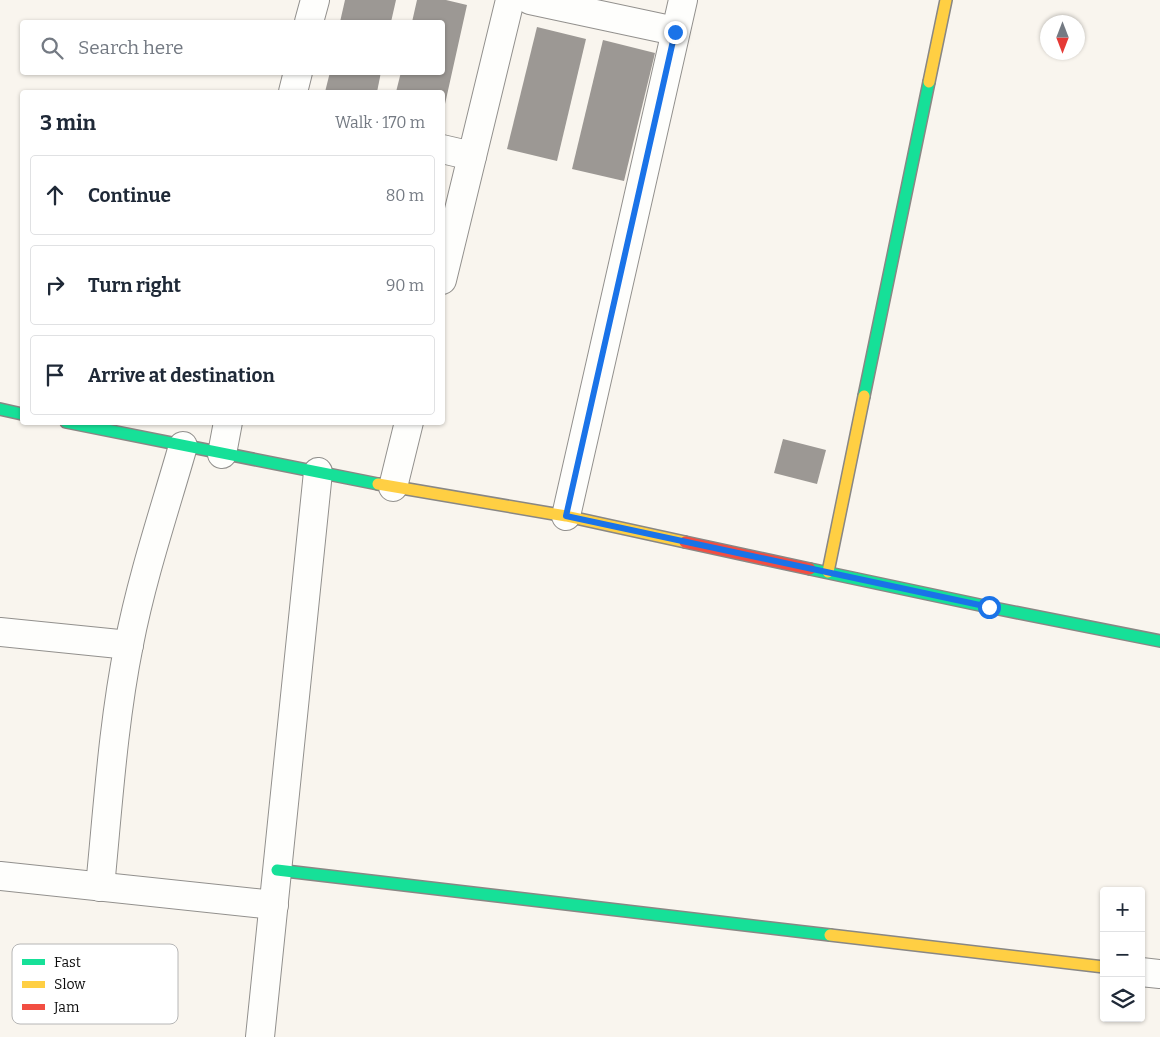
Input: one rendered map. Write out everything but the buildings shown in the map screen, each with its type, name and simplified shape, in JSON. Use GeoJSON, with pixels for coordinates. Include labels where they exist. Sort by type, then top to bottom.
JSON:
{"type":"FeatureCollection","features":[{"type":"Feature","properties":{"kind":"street"},"geometry":{"type":"LineString","coordinates":[[310,20],[315,0]]}},
{"type":"Feature","properties":{"kind":"street"},"geometry":{"type":"LineString","coordinates":[[445,268],[510,0]]}},
{"type":"Feature","properties":{"kind":"street"},"geometry":{"type":"LineString","coordinates":[[530,0],[675,32]]}},
{"type":"Feature","properties":{"kind":"street"},"geometry":{"type":"LineString","coordinates":[[566,516],[683,0]]}},
{"type":"Feature","properties":{"kind":"street"},"geometry":{"type":"LineString","coordinates":[[828,572],[946,0]]}},
{"type":"Feature","properties":{"kind":"street"},"geometry":{"type":"LineString","coordinates":[[294,90],[297,75]]}},
{"type":"Feature","properties":{"kind":"street"},"geometry":{"type":"LineString","coordinates":[[445,150],[472,156]]}},
{"type":"Feature","properties":{"kind":"street"},"geometry":{"type":"LineString","coordinates":[[0,409],[20,414]]}},
{"type":"Feature","properties":{"kind":"street"},"geometry":{"type":"LineString","coordinates":[[81,425],[393,487],[566,516],[1160,641]]}},
{"type":"Feature","properties":{"kind":"street"},"geometry":{"type":"LineString","coordinates":[[222,454],[227,425]]}},
{"type":"Feature","properties":{"kind":"street"},"geometry":{"type":"LineString","coordinates":[[393,487],[407,425]]}},
{"type":"Feature","properties":{"kind":"street"},"geometry":{"type":"LineString","coordinates":[[100,886],[115,737],[129,645],[150,557],[183,446]]}},
{"type":"Feature","properties":{"kind":"street"},"geometry":{"type":"LineString","coordinates":[[260,1037],[318,472]]}},
{"type":"Feature","properties":{"kind":"street"},"geometry":{"type":"LineString","coordinates":[[0,632],[129,645]]}},
{"type":"Feature","properties":{"kind":"street"},"geometry":{"type":"LineString","coordinates":[[277,870],[1100,967]]}},
{"type":"Feature","properties":{"kind":"street"},"geometry":{"type":"LineString","coordinates":[[0,876],[274,905]]}},
{"type":"Feature","properties":{"kind":"street"},"geometry":{"type":"LineString","coordinates":[[1145,972],[1160,974]]}},
{"type":"Feature","properties":{"kind":"traffic: fast"},"geometry":{"type":"LineString","coordinates":[[864,396],[929,82]]}},
{"type":"Feature","properties":{"kind":"traffic: fast"},"geometry":{"type":"LineString","coordinates":[[0,409],[20,414]]}},
{"type":"Feature","properties":{"kind":"traffic: fast"},"geometry":{"type":"LineString","coordinates":[[81,425],[378,484]]}},
{"type":"Feature","properties":{"kind":"traffic: fast"},"geometry":{"type":"LineString","coordinates":[[810,569],[1160,641]]}},
{"type":"Feature","properties":{"kind":"traffic: fast"},"geometry":{"type":"LineString","coordinates":[[277,870],[830,935]]}},
{"type":"Feature","properties":{"kind":"traffic: slow"},"geometry":{"type":"LineString","coordinates":[[929,82],[946,0]]}},
{"type":"Feature","properties":{"kind":"traffic: slow"},"geometry":{"type":"LineString","coordinates":[[828,572],[864,396]]}},
{"type":"Feature","properties":{"kind":"traffic: slow"},"geometry":{"type":"LineString","coordinates":[[378,484],[566,516],[685,542]]}},
{"type":"Feature","properties":{"kind":"traffic: slow"},"geometry":{"type":"LineString","coordinates":[[830,935],[1100,967]]}},
{"type":"Feature","properties":{"kind":"traffic: jam"},"geometry":{"type":"LineString","coordinates":[[685,542],[810,569]]}},
{"type":"Feature","properties":{"kind":"route"},"geometry":{"type":"LineString","coordinates":[[675,32],[566,516],[989,607]]}}]}
